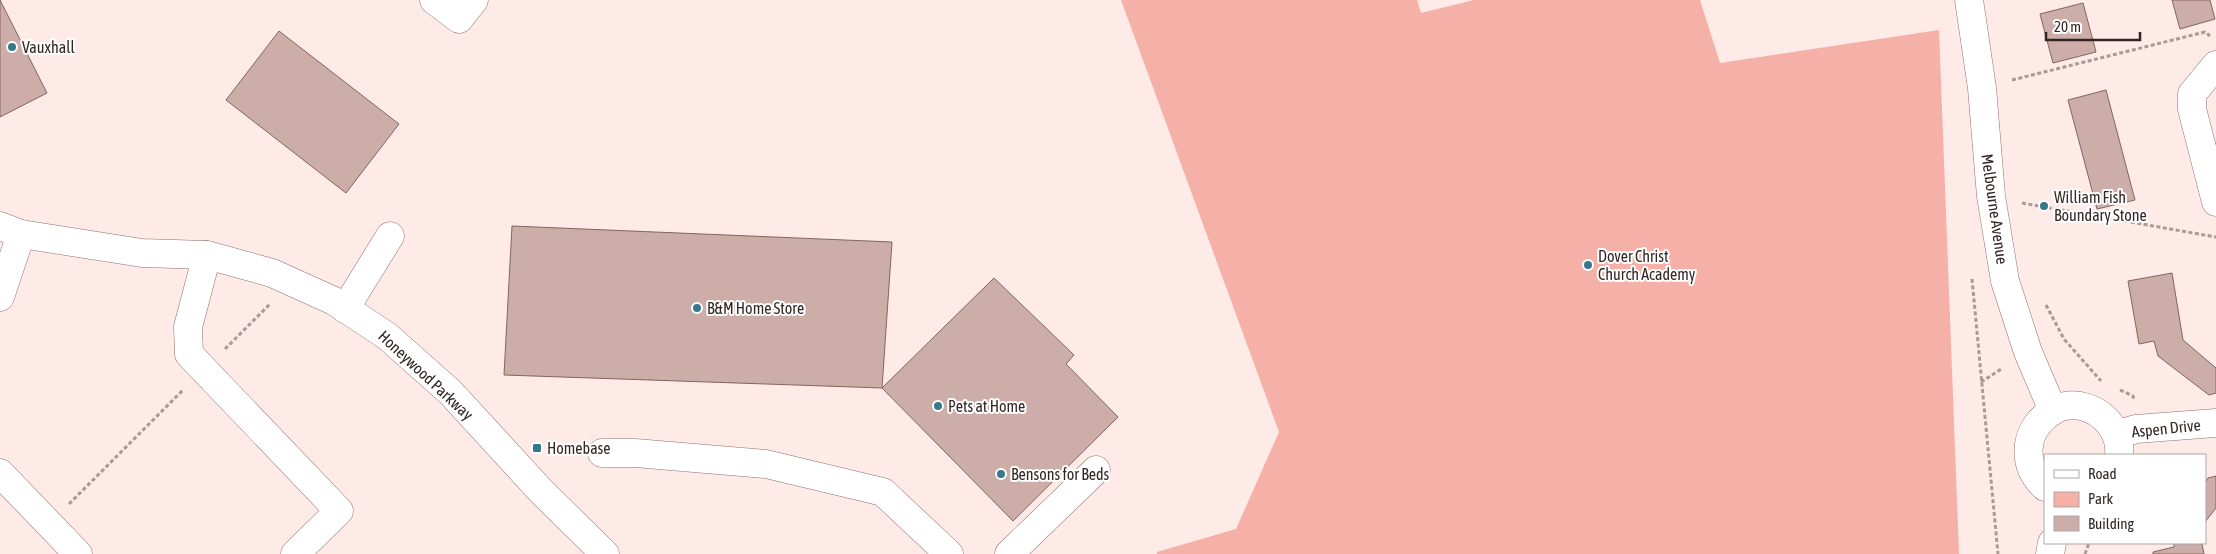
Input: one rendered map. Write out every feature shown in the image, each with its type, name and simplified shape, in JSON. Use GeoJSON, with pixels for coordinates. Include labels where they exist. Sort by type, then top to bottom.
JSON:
{"type":"FeatureCollection","features":[{"type":"Feature","properties":{"kind":"street"},"geometry":{"type":"LineString","coordinates":[[434,0],[459,19],[474,0]]}},
{"type":"Feature","properties":{"kind":"street","name":"Melbourne Avenue"},"geometry":{"type":"LineString","coordinates":[[1969,0],[1982,88],[1991,196],[2005,281],[2028,352],[2053,411]]}},
{"type":"Feature","properties":{"kind":"street"},"geometry":{"type":"LineString","coordinates":[[2216,65],[2192,94],[2192,109],[2216,202]]}},
{"type":"Feature","properties":{"kind":"street"},"geometry":{"type":"LineString","coordinates":[[0,297],[11,230]]}},
{"type":"Feature","properties":{"kind":"street","name":"Honeywood Parkway"},"geometry":{"type":"LineString","coordinates":[[11,230],[142,253],[207,255],[272,273],[334,301],[387,336],[450,392],[541,491],[605,554]]}},
{"type":"Feature","properties":{"kind":"street"},"geometry":{"type":"LineString","coordinates":[[345,309],[390,236]]}},
{"type":"Feature","properties":{"kind":"street"},"geometry":{"type":"LineString","coordinates":[[207,255],[188,327],[189,354],[339,511],[296,554]]}},
{"type":"Feature","properties":{"kind":"street"},"geometry":{"type":"LineString","coordinates":[[2044,485],[2037,479],[2030,465],[2028,449],[2031,434],[2040,420],[2053,411],[2064,406],[2083,407],[2097,412],[2108,422],[2118,445]]}},
{"type":"Feature","properties":{"kind":"street","name":"Aspen Drive"},"geometry":{"type":"LineString","coordinates":[[2118,445],[2136,429],[2216,423]]}},
{"type":"Feature","properties":{"kind":"street"},"geometry":{"type":"LineString","coordinates":[[602,453],[635,453],[766,464],[883,492],[949,554]]}},
{"type":"Feature","properties":{"kind":"street"},"geometry":{"type":"LineString","coordinates":[[1009,554],[1096,470]]}},
{"type":"Feature","properties":{"kind":"street"},"geometry":{"type":"LineString","coordinates":[[0,473],[78,554]]}},
{"type":"Feature","properties":{"kind":"path"},"geometry":{"type":"LineString","coordinates":[[1982,88],[2205,32],[2216,42]]}},
{"type":"Feature","properties":{"kind":"path"},"geometry":{"type":"LineString","coordinates":[[2019,202],[2216,238]]}},
{"type":"Feature","properties":{"kind":"path"},"geometry":{"type":"LineString","coordinates":[[49,524],[292,282]]}},
{"type":"Feature","properties":{"kind":"path"},"geometry":{"type":"LineString","coordinates":[[2042,296],[2064,338],[2105,384]]}},
{"type":"Feature","properties":{"kind":"path"},"geometry":{"type":"LineString","coordinates":[[2113,387],[2133,396]]}},
{"type":"Feature","properties":{"kind":"green space","name":"Dover Christ Church Academy"},"geometry":{"type":"Polygon","coordinates":[[[1121,0],[1417,0],[1421,13],[1474,0],[1700,0],[1720,63],[1939,30],[1959,554],[1157,554],[1157,552],[1236,529],[1279,432],[1121,0]]]}},
{"type":"Feature","properties":{"kind":"building","name":"Vauxhall"},"geometry":{"type":"Polygon","coordinates":[[[0,0],[47,93],[0,117],[0,0]]]}},
{"type":"Feature","properties":{"kind":"building"},"geometry":{"type":"Polygon","coordinates":[[[2172,0],[2210,0],[2215,19],[2180,29],[2172,0]]]}},
{"type":"Feature","properties":{"kind":"building"},"geometry":{"type":"Polygon","coordinates":[[[2083,3],[2096,52],[2053,63],[2040,14],[2083,3]]]}},
{"type":"Feature","properties":{"kind":"building"},"geometry":{"type":"Polygon","coordinates":[[[279,31],[399,124],[346,193],[226,100],[279,31]]]}},
{"type":"Feature","properties":{"kind":"building"},"geometry":{"type":"Polygon","coordinates":[[[2106,90],[2135,200],[2097,209],[2068,100],[2106,90]]]}},
{"type":"Feature","properties":{"kind":"building","name":"B&M Home Store"},"geometry":{"type":"Polygon","coordinates":[[[512,226],[892,242],[882,388],[504,375],[512,226]]]}},
{"type":"Feature","properties":{"kind":"building"},"geometry":{"type":"Polygon","coordinates":[[[2172,273],[2183,340],[2216,368],[2216,393],[2209,395],[2158,356],[2154,341],[2139,344],[2128,281],[2172,273]]]}},
{"type":"Feature","properties":{"kind":"building"},"geometry":{"type":"Polygon","coordinates":[[[994,278],[1074,355],[1066,364],[1118,417],[1013,521],[882,388],[994,278]]]}},
{"type":"Feature","properties":{"kind":"building"},"geometry":{"type":"Polygon","coordinates":[[[2216,476],[2216,508],[2206,521],[2206,481],[2208,478],[2216,476]]]}},
{"type":"Feature","properties":{"kind":"building"},"geometry":{"type":"Polygon","coordinates":[[[2174,544],[2202,544],[2204,554],[2153,554],[2153,552],[2174,547],[2174,544]]]}},
{"type":"Feature","properties":{"kind":"place","name":"Vauxhall"},"geometry":{"type":"Point","coordinates":[12,47]}},
{"type":"Feature","properties":{"kind":"place","name":"William Fish Boundary Stone"},"geometry":{"type":"Point","coordinates":[2044,206]}},
{"type":"Feature","properties":{"kind":"place","name":"Dover Christ Church Academy"},"geometry":{"type":"Point","coordinates":[1588,265]}},
{"type":"Feature","properties":{"kind":"place","name":"B&M Home Store"},"geometry":{"type":"Point","coordinates":[697,308]}},
{"type":"Feature","properties":{"kind":"place","name":"Pets at Home"},"geometry":{"type":"Point","coordinates":[938,406]}},
{"type":"Feature","properties":{"kind":"place","name":"Homebase"},"geometry":{"type":"Point","coordinates":[537,448]}},
{"type":"Feature","properties":{"kind":"place","name":"Bensons for Beds"},"geometry":{"type":"Point","coordinates":[1001,474]}}]}
